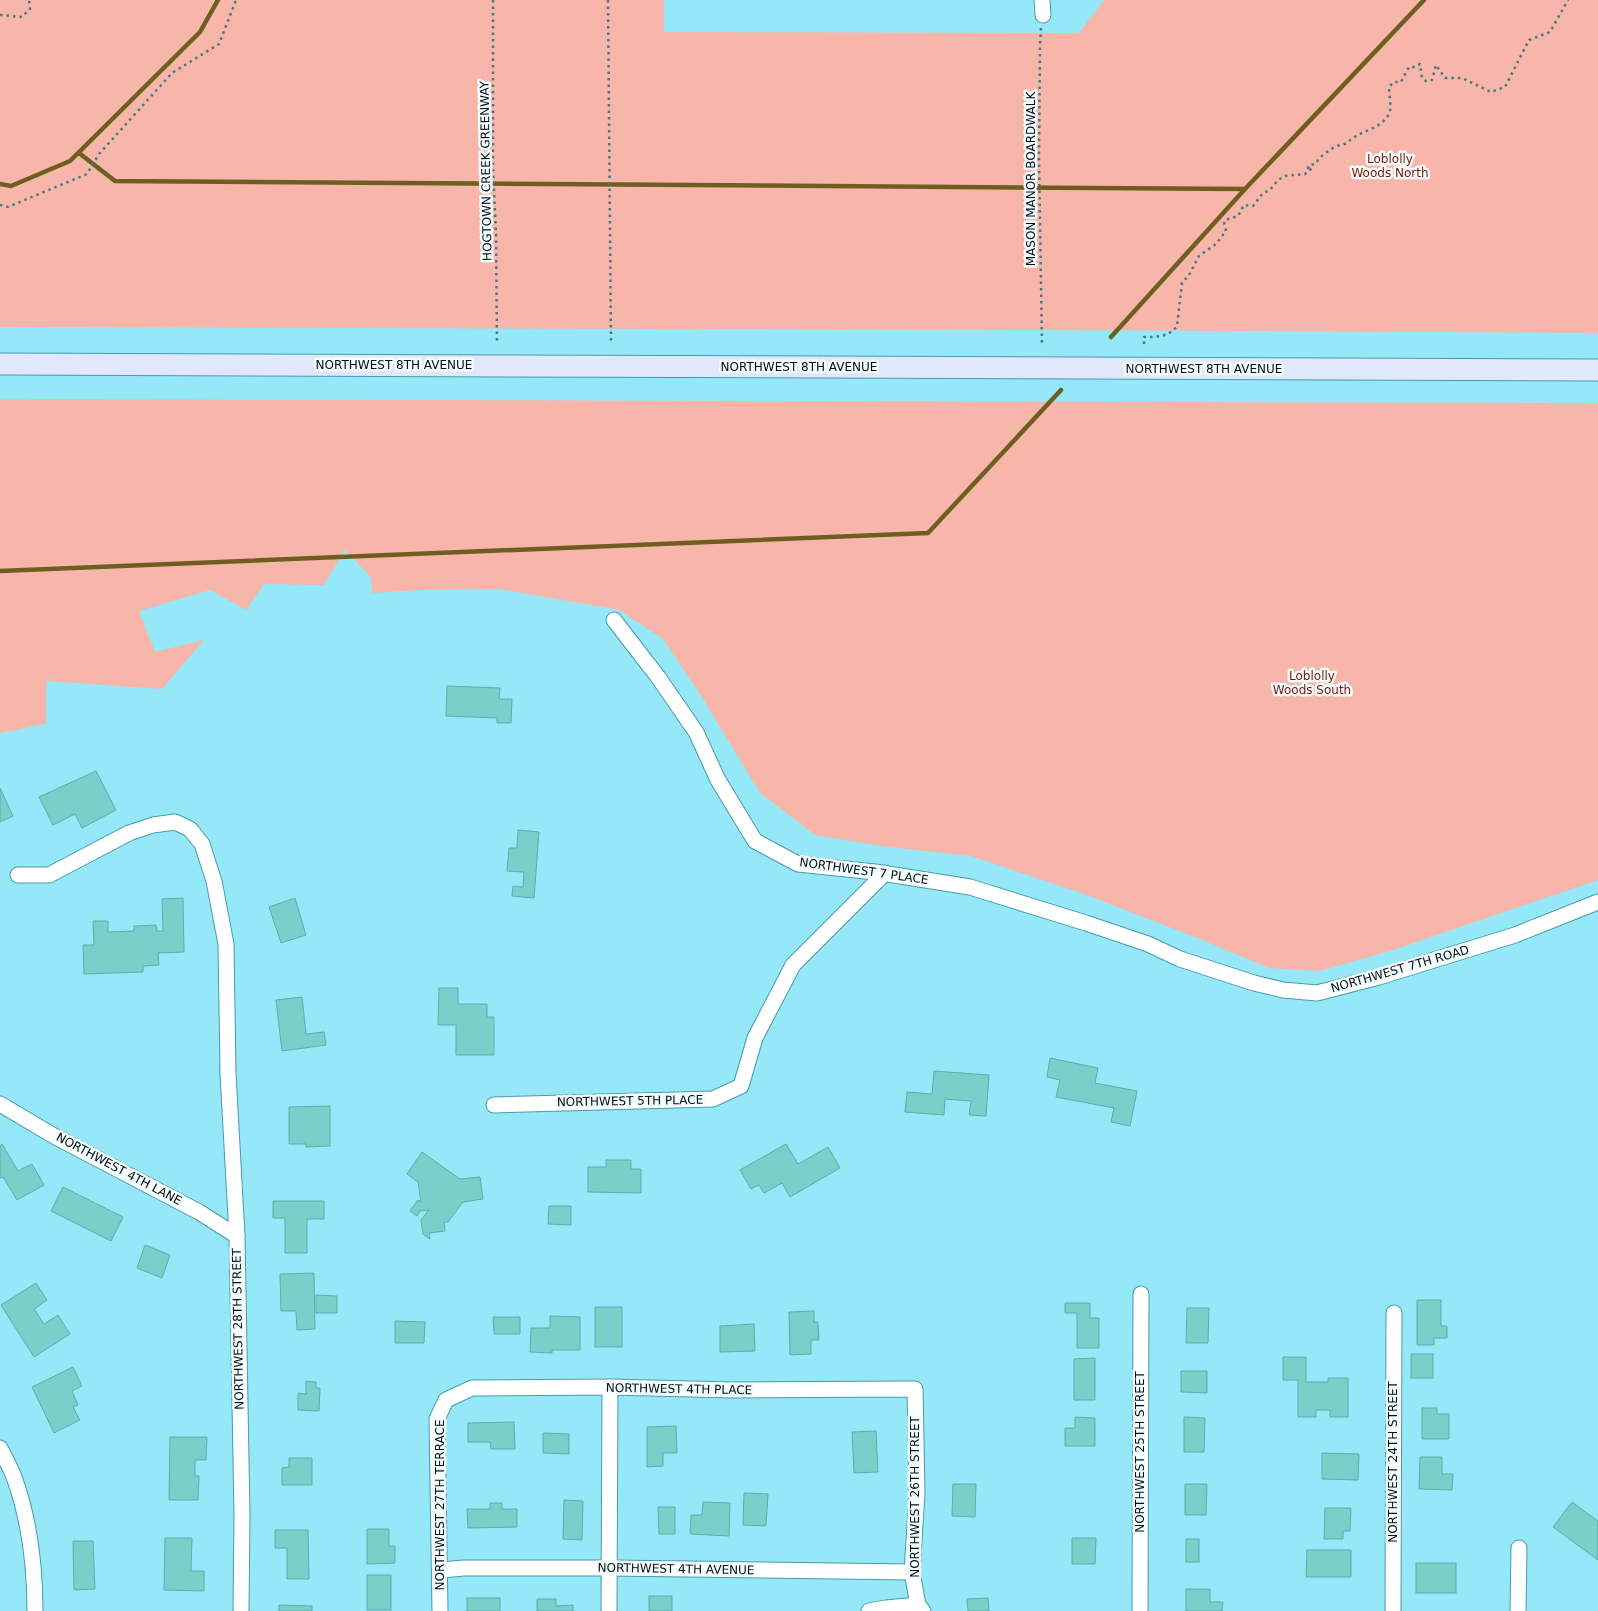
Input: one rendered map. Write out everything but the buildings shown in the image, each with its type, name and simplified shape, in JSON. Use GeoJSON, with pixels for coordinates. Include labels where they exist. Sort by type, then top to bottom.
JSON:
{"type":"FeatureCollection","features":[{"type":"Feature","properties":{"kind":"street","name":"NORTHWEST 8TH AVENUE"},"geometry":{"type":"LineString","coordinates":[[0,364],[1598,370]]}},
{"type":"Feature","properties":{"kind":"street","name":"NORTHWEST 7 PLACE"},"geometry":{"type":"LineString","coordinates":[[614,620],[658,677],[696,732],[718,780],[755,841],[798,864],[885,874],[970,887],[1086,923]]}},
{"type":"Feature","properties":{"kind":"street","name":"NORTHWEST 28TH STREET"},"geometry":{"type":"LineString","coordinates":[[18,875],[49,875],[129,833],[153,825],[175,822],[190,828],[202,844],[211,872],[226,944],[228,1047],[236,1236],[242,1515],[241,1611]]}},
{"type":"Feature","properties":{"kind":"street","name":"NORTHWEST 5TH PLACE"},"geometry":{"type":"LineString","coordinates":[[494,1105],[713,1099],[741,1086],[755,1038],[792,965],[885,874]]}},
{"type":"Feature","properties":{"kind":"street","name":"NORTHWEST 7TH ROAD"},"geometry":{"type":"LineString","coordinates":[[1086,923],[1148,944],[1180,959],[1254,982],[1283,990],[1317,993],[1379,977],[1515,935],[1598,902]]}},
{"type":"Feature","properties":{"kind":"street","name":"NORTHWEST 4TH LANE"},"geometry":{"type":"LineString","coordinates":[[0,1104],[54,1136],[199,1212],[236,1236]]}},
{"type":"Feature","properties":{"kind":"street","name":"NORTHWEST 25TH STREET"},"geometry":{"type":"LineString","coordinates":[[1140,1294],[1140,1611]]}},
{"type":"Feature","properties":{"kind":"street","name":"NORTHWEST 24TH STREET"},"geometry":{"type":"LineString","coordinates":[[1393,1611],[1394,1313]]}},
{"type":"Feature","properties":{"kind":"street"},"geometry":{"type":"LineString","coordinates":[[609,1611],[610,1387]]}},
{"type":"Feature","properties":{"kind":"street","name":"NORTHWEST 4TH PLACE"},"geometry":{"type":"LineString","coordinates":[[446,1400],[472,1388],[915,1389]]}},
{"type":"Feature","properties":{"kind":"street","name":"NORTHWEST 26TH STREET"},"geometry":{"type":"LineString","coordinates":[[869,1611],[886,1608],[920,1608],[912,1572],[917,1493],[915,1389]]}},
{"type":"Feature","properties":{"kind":"street","name":"NORTHWEST 27TH TERRACE"},"geometry":{"type":"LineString","coordinates":[[440,1611],[437,1419],[446,1400]]}},
{"type":"Feature","properties":{"kind":"street"},"geometry":{"type":"LineString","coordinates":[[0,1448],[14,1475],[30,1532],[35,1579],[35,1611]]}},
{"type":"Feature","properties":{"kind":"street"},"geometry":{"type":"LineString","coordinates":[[1518,1548],[1518,1611]]}},
{"type":"Feature","properties":{"kind":"street","name":"NORTHWEST 4TH AVENUE"},"geometry":{"type":"LineString","coordinates":[[440,1570],[464,1568],[609,1568],[912,1572]]}},
{"type":"Feature","properties":{"kind":"path"},"geometry":{"type":"LineString","coordinates":[[0,15],[22,17],[30,9],[29,0]]}},
{"type":"Feature","properties":{"kind":"path"},"geometry":{"type":"LineString","coordinates":[[0,205],[8,207],[87,174],[99,154],[172,73],[219,44],[236,0]]}},
{"type":"Feature","properties":{"kind":"path","name":"HOGTOWN CREEK GREENWAY"},"geometry":{"type":"LineString","coordinates":[[493,0],[493,169],[497,342]]}},
{"type":"Feature","properties":{"kind":"path"},"geometry":{"type":"LineString","coordinates":[[608,0],[611,343]]}},
{"type":"Feature","properties":{"kind":"path"},"geometry":{"type":"LineString","coordinates":[[1144,344],[1144,338],[1166,335],[1174,331],[1177,326],[1182,283],[1189,275],[1199,256],[1224,236],[1226,231],[1224,222],[1238,216],[1244,205],[1253,206],[1263,193],[1270,190],[1278,180],[1285,176],[1305,174],[1312,168],[1308,168],[1309,165],[1315,164],[1320,156],[1327,154],[1334,147],[1348,142],[1384,121],[1390,108],[1389,87],[1394,82],[1401,82],[1409,67],[1415,67],[1420,64],[1422,78],[1426,80],[1432,80],[1436,65],[1445,78],[1462,78],[1491,92],[1505,88],[1529,40],[1550,32],[1568,0]]}},
{"type":"Feature","properties":{"kind":"path","name":"MASON MANOR BOARDWALK"},"geometry":{"type":"LineString","coordinates":[[1042,8],[1039,141],[1042,344]]}},
{"type":"Feature","properties":{"kind":"green space","name":"Loblolly Woods North"},"geometry":{"type":"Polygon","coordinates":[[[0,0],[664,0],[664,32],[1079,33],[1104,0],[1598,0],[1598,333],[0,327],[0,0]]]}},
{"type":"Feature","properties":{"kind":"green space","name":"Loblolly Woods South"},"geometry":{"type":"Polygon","coordinates":[[[0,399],[1598,403],[1598,880],[1390,951],[1320,971],[1269,968],[1084,894],[971,856],[888,847],[815,835],[760,793],[700,694],[663,639],[619,610],[499,589],[372,593],[371,577],[345,550],[324,585],[264,584],[246,610],[210,590],[139,611],[155,652],[204,640],[162,689],[46,681],[46,724],[0,733],[0,399]]]}},
{"type":"Feature","properties":{"kind":"waterway"},"geometry":{"type":"LineString","coordinates":[[0,184],[11,186],[70,161],[200,32],[218,0]]}},
{"type":"Feature","properties":{"kind":"waterway"},"geometry":{"type":"LineString","coordinates":[[1111,337],[1245,189],[1424,0]]}},
{"type":"Feature","properties":{"kind":"waterway"},"geometry":{"type":"LineString","coordinates":[[79,153],[115,181],[1245,189]]}},
{"type":"Feature","properties":{"kind":"waterway"},"geometry":{"type":"LineString","coordinates":[[0,571],[928,533],[1061,390]]}}]}
